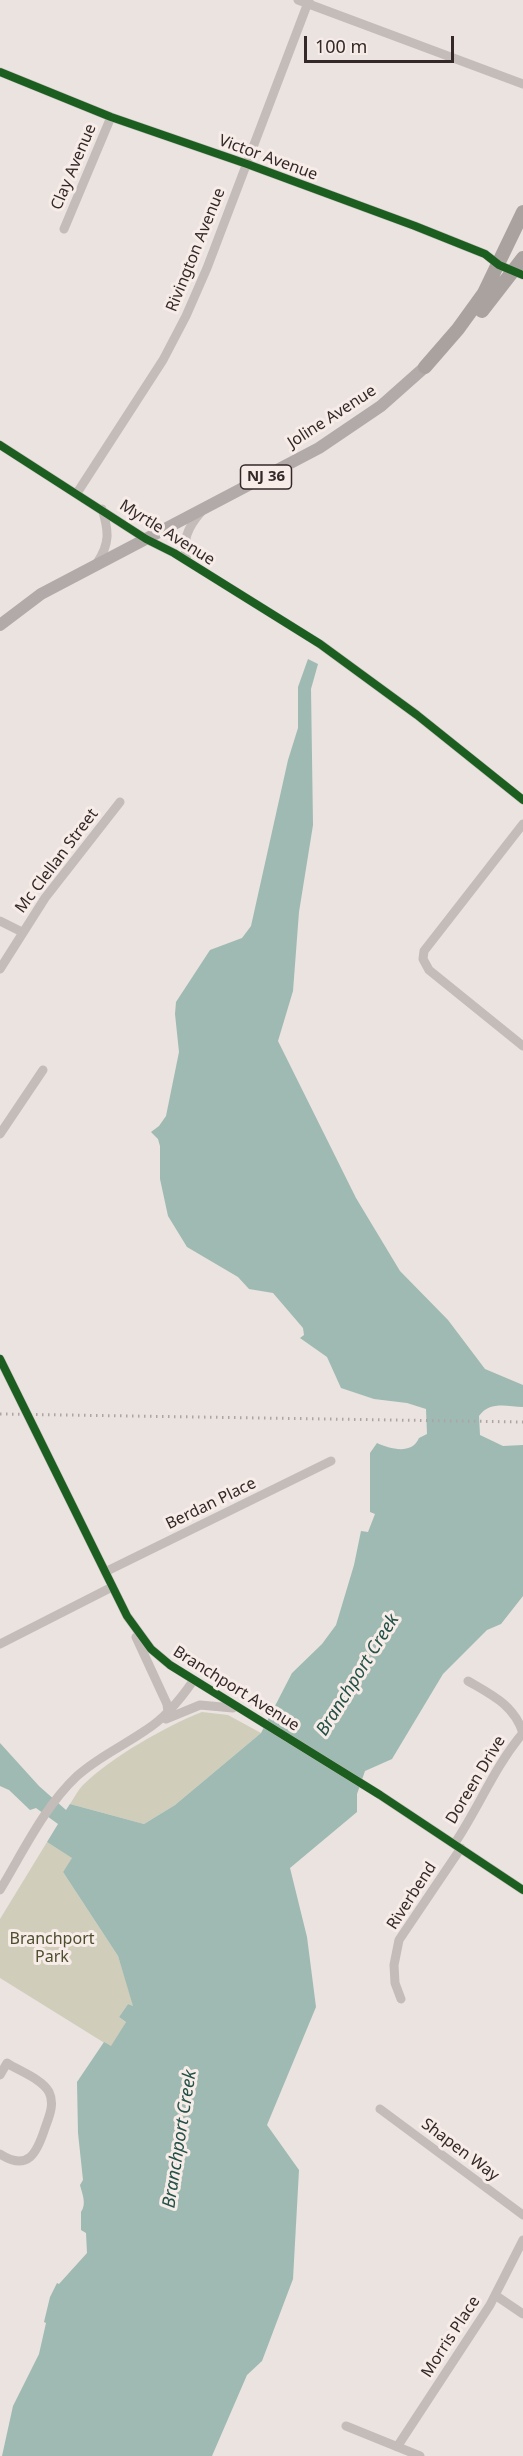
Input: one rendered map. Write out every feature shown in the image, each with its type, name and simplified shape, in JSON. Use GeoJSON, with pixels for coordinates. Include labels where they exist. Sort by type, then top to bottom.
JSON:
{"type":"FeatureCollection","features":[{"type":"Feature","properties":{"kind":"highway","name":"NJ 36"},"geometry":{"type":"LineString","coordinates":[[425,367],[478,302],[502,259],[523,212]]}},
{"type":"Feature","properties":{"kind":"highway","name":"NJ 36"},"geometry":{"type":"LineString","coordinates":[[425,367],[468,327],[521,265]]}},
{"type":"Feature","properties":{"kind":"main road","name":"Joline Avenue"},"geometry":{"type":"LineString","coordinates":[[0,625],[41,594],[203,511],[350,429],[381,406],[425,367]]}},
{"type":"Feature","properties":{"kind":"street"},"geometry":{"type":"LineString","coordinates":[[305,1],[523,84]]}},
{"type":"Feature","properties":{"kind":"street","name":"Rivington Avenue"},"geometry":{"type":"LineString","coordinates":[[77,493],[163,360],[179,331],[207,268],[247,164],[305,1]]}},
{"type":"Feature","properties":{"kind":"street","name":"Victor Avenue"},"geometry":{"type":"LineString","coordinates":[[0,72],[111,117],[247,164],[485,254],[521,265]]}},
{"type":"Feature","properties":{"kind":"street","name":"Clay Avenue"},"geometry":{"type":"LineString","coordinates":[[64,229],[111,117]]}},
{"type":"Feature","properties":{"kind":"street","name":"Myrtle Avenue"},"geometry":{"type":"LineString","coordinates":[[0,445],[146,539],[187,561],[321,644],[417,715],[523,801]]}},
{"type":"Feature","properties":{"kind":"street"},"geometry":{"type":"LineString","coordinates":[[94,567],[107,544],[108,531],[102,509]]}},
{"type":"Feature","properties":{"kind":"street"},"geometry":{"type":"LineString","coordinates":[[187,561],[184,549],[185,536],[203,511]]}},
{"type":"Feature","properties":{"kind":"street","name":"Mc Clellan Street"},"geometry":{"type":"LineString","coordinates":[[0,969],[45,898],[120,802]]}},
{"type":"Feature","properties":{"kind":"street"},"geometry":{"type":"LineString","coordinates":[[523,824],[424,951],[423,959],[429,970],[523,1046]]}},
{"type":"Feature","properties":{"kind":"street"},"geometry":{"type":"LineString","coordinates":[[0,921],[22,932]]}},
{"type":"Feature","properties":{"kind":"street"},"geometry":{"type":"LineString","coordinates":[[0,1134],[43,1070]]}},
{"type":"Feature","properties":{"kind":"street","name":"Branchport Avenue"},"geometry":{"type":"LineString","coordinates":[[0,1359],[127,1616],[151,1649],[194,1681],[360,1782],[523,1890]]}},
{"type":"Feature","properties":{"kind":"street","name":"Berdan Place"},"geometry":{"type":"LineString","coordinates":[[105,1572],[331,1461]]}},
{"type":"Feature","properties":{"kind":"street"},"geometry":{"type":"LineString","coordinates":[[0,1644],[112,1587]]}},
{"type":"Feature","properties":{"kind":"street"},"geometry":{"type":"LineString","coordinates":[[127,1616],[168,1713]]}},
{"type":"Feature","properties":{"kind":"street"},"geometry":{"type":"LineString","coordinates":[[146,1730],[168,1713],[194,1681]]}},
{"type":"Feature","properties":{"kind":"street","name":"Doreen Drive"},"geometry":{"type":"LineString","coordinates":[[458,1846],[503,1758],[523,1733],[512,1711],[505,1703],[468,1682]]}},
{"type":"Feature","properties":{"kind":"street"},"geometry":{"type":"LineString","coordinates":[[0,1890],[58,1797],[100,1758],[176,1714],[198,1706],[224,1706],[247,1713]]}},
{"type":"Feature","properties":{"kind":"street","name":"Riverbend"},"geometry":{"type":"LineString","coordinates":[[401,1999],[395,1983],[394,1965],[399,1940],[458,1846]]}},
{"type":"Feature","properties":{"kind":"street"},"geometry":{"type":"LineString","coordinates":[[0,2075],[4,2061],[43,2085],[50,2094],[52,2103],[38,2148],[33,2156],[19,2161],[9,2160],[0,2154]]}},
{"type":"Feature","properties":{"kind":"street","name":"Shapen Way"},"geometry":{"type":"LineString","coordinates":[[380,2109],[523,2215]]}},
{"type":"Feature","properties":{"kind":"street","name":"Morris Place"},"geometry":{"type":"LineString","coordinates":[[397,2447],[495,2295],[523,2240]]}},
{"type":"Feature","properties":{"kind":"street"},"geometry":{"type":"LineString","coordinates":[[495,2295],[523,2314]]}},
{"type":"Feature","properties":{"kind":"street"},"geometry":{"type":"LineString","coordinates":[[346,2426],[420,2456]]}},
{"type":"Feature","properties":{"kind":"green space"},"geometry":{"type":"Polygon","coordinates":[[[202,1712],[228,1715],[261,1733],[175,1805],[144,1824],[70,1804],[83,1785],[108,1764],[156,1734],[202,1712]]]}},
{"type":"Feature","properties":{"kind":"green space","name":"Branchport Park"},"geometry":{"type":"Polygon","coordinates":[[[47,1842],[73,1858],[63,1872],[118,1956],[134,2007],[128,2004],[119,2017],[126,2022],[111,2047],[0,1978],[0,1919],[47,1842]]]}},
{"type":"Feature","properties":{"kind":"water","name":"Branchport Creek"},"geometry":{"type":"Polygon","coordinates":[[[308,659],[318,664],[311,689],[313,825],[299,912],[293,991],[278,1041],[356,1198],[400,1271],[448,1320],[485,1369],[523,1385],[523,1407],[493,1406],[479,1416],[480,1435],[503,1446],[523,1445],[523,1596],[501,1624],[487,1630],[443,1674],[392,1759],[365,1771],[357,1794],[357,1812],[290,1868],[307,1937],[316,2007],[267,2125],[299,2170],[293,2279],[262,2361],[247,2375],[212,2456],[2,2456],[13,2406],[39,2354],[50,2297],[57,2283],[59,2284],[87,2253],[86,2233],[81,2230],[81,2212],[84,2202],[80,2185],[83,2180],[78,2133],[77,2082],[104,2042],[111,2046],[126,2022],[119,2017],[128,2004],[133,2006],[118,1956],[63,1872],[72,1858],[47,1842],[58,1824],[36,1808],[30,1810],[9,1790],[0,1786],[0,1743],[39,1786],[66,1810],[70,1804],[144,1824],[175,1805],[261,1733],[292,1673],[322,1644],[336,1625],[354,1565],[361,1531],[368,1532],[375,1514],[370,1512],[370,1453],[377,1443],[394,1449],[406,1449],[427,1434],[426,1409],[407,1403],[374,1399],[341,1388],[327,1357],[300,1338],[304,1335],[303,1328],[273,1293],[249,1289],[238,1277],[187,1247],[168,1216],[160,1179],[160,1146],[158,1139],[151,1132],[166,1116],[179,1052],[176,1002],[210,950],[242,938],[251,926],[288,760],[298,728],[298,687],[308,659]]]}},
{"type":"Feature","properties":{"kind":"railway"},"geometry":{"type":"LineString","coordinates":[[0,1414],[523,1422]]}},
{"type":"Feature","properties":{"kind":"cycle path"},"geometry":{"type":"LineString","coordinates":[[0,72],[111,117],[415,226],[485,254],[499,265],[523,275]]}},
{"type":"Feature","properties":{"kind":"cycle path"},"geometry":{"type":"LineString","coordinates":[[0,445],[146,539],[174,553],[320,644],[417,715],[523,800]]}},
{"type":"Feature","properties":{"kind":"cycle path"},"geometry":{"type":"LineString","coordinates":[[0,1359],[127,1616],[151,1649],[170,1665],[380,1795],[523,1890]]}}]}
